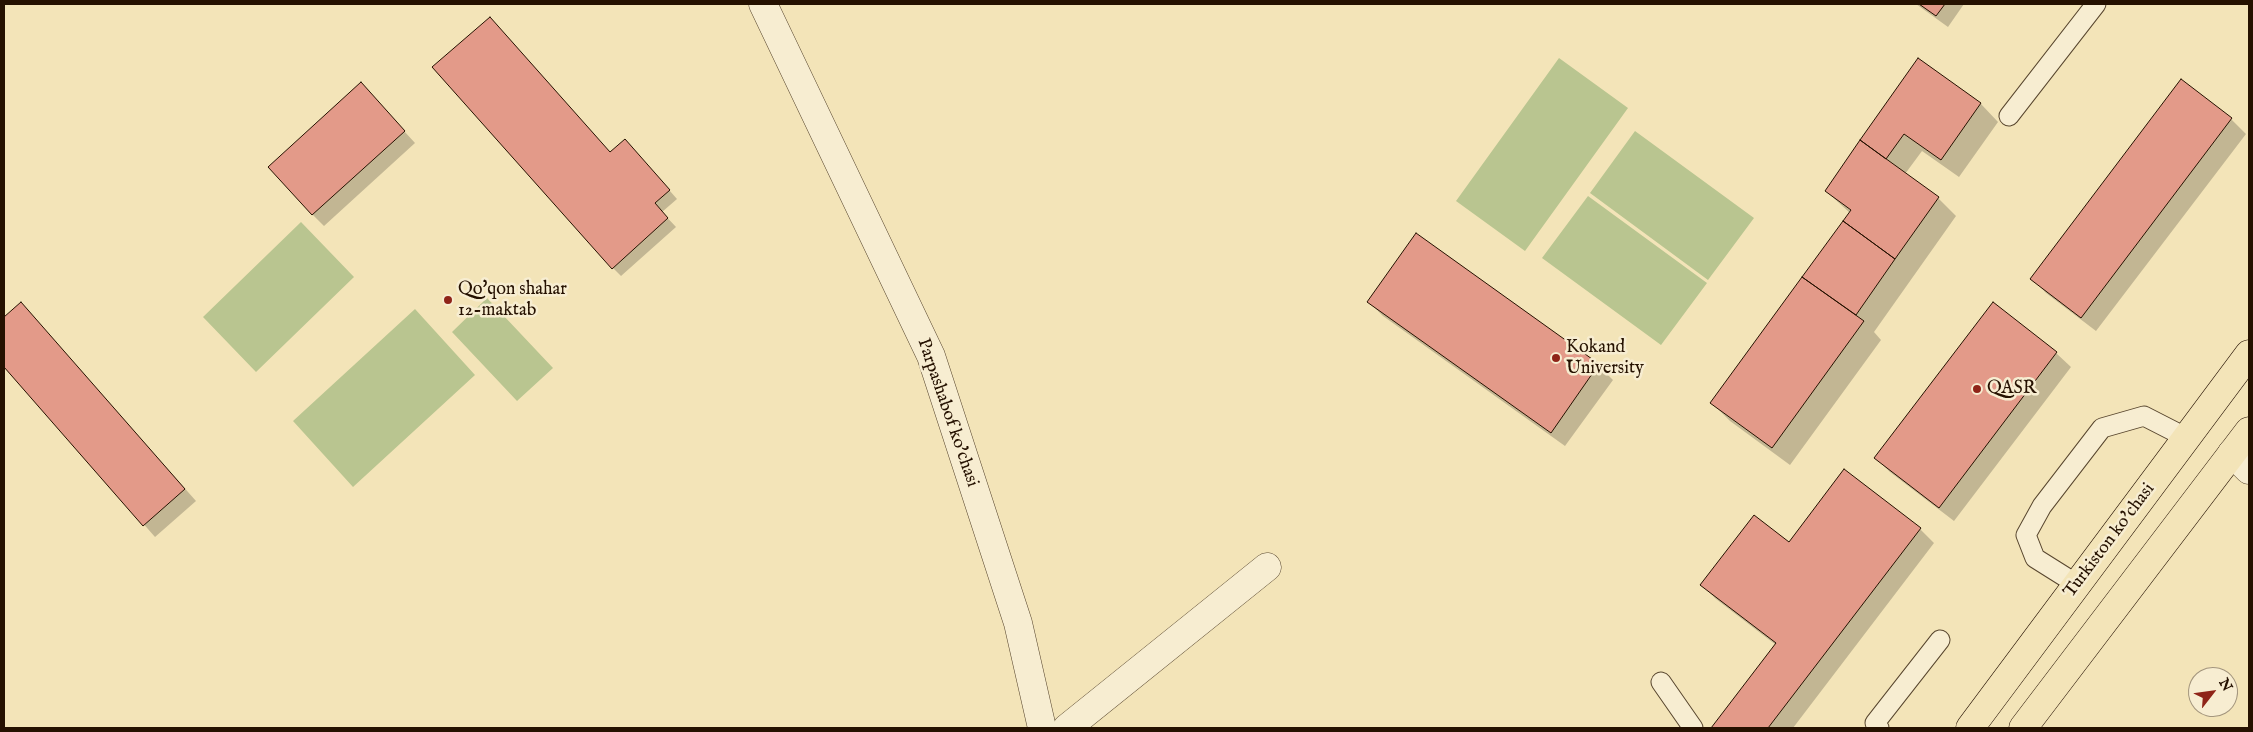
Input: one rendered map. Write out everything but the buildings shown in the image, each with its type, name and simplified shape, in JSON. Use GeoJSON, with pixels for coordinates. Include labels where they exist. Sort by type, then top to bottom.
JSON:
{"type":"FeatureCollection","features":[{"type":"Feature","properties":{"kind":"main road","name":"Turkiston ko'chasi"},"geometry":{"type":"LineString","coordinates":[[1970,728],[2249,354]]}},
{"type":"Feature","properties":{"kind":"main road"},"geometry":{"type":"LineString","coordinates":[[2023,728],[2241,461],[2249,431]]}},
{"type":"Feature","properties":{"kind":"street","name":"Parpashabof ko'chasi"},"geometry":{"type":"LineString","coordinates":[[763,4],[931,356],[1018,623],[1042,728]]}},
{"type":"Feature","properties":{"kind":"street"},"geometry":{"type":"LineString","coordinates":[[1067,728],[1267,567]]}},
{"type":"Feature","properties":{"kind":"lane"},"geometry":{"type":"LineString","coordinates":[[2009,116],[2096,4]]}},
{"type":"Feature","properties":{"kind":"lane"},"geometry":{"type":"LineString","coordinates":[[2078,585],[2035,558],[2026,535],[2042,506],[2102,428],[2144,416],[2187,438]]}},
{"type":"Feature","properties":{"kind":"lane"},"geometry":{"type":"LineString","coordinates":[[1875,727],[1940,640]]}},
{"type":"Feature","properties":{"kind":"lane"},"geometry":{"type":"LineString","coordinates":[[1661,682],[1693,728]]}},
{"type":"Feature","properties":{"kind":"green space"},"geometry":{"type":"Polygon","coordinates":[[[1559,58],[1628,108],[1525,251],[1456,201],[1559,58]]]}},
{"type":"Feature","properties":{"kind":"green space"},"geometry":{"type":"Polygon","coordinates":[[[1635,131],[1754,218],[1708,280],[1590,193],[1635,131]]]}},
{"type":"Feature","properties":{"kind":"green space"},"geometry":{"type":"Polygon","coordinates":[[[1588,196],[1707,283],[1661,345],[1542,258],[1588,196]]]}},
{"type":"Feature","properties":{"kind":"green space"},"geometry":{"type":"Polygon","coordinates":[[[301,222],[354,277],[256,372],[203,317],[301,222]]]}},
{"type":"Feature","properties":{"kind":"green space"},"geometry":{"type":"Polygon","coordinates":[[[487,298],[553,368],[517,401],[452,332],[487,298]]]}},
{"type":"Feature","properties":{"kind":"green space"},"geometry":{"type":"Polygon","coordinates":[[[415,309],[475,375],[353,487],[293,421],[415,309]]]}},
{"type":"Feature","properties":{"kind":"place","name":"Qo'qon shahar 12-maktab"},"geometry":{"type":"Point","coordinates":[448,300]}},
{"type":"Feature","properties":{"kind":"place","name":"Kokand University"},"geometry":{"type":"Point","coordinates":[1556,358]}},
{"type":"Feature","properties":{"kind":"place","name":"QASR"},"geometry":{"type":"Point","coordinates":[1977,389]}}]}
